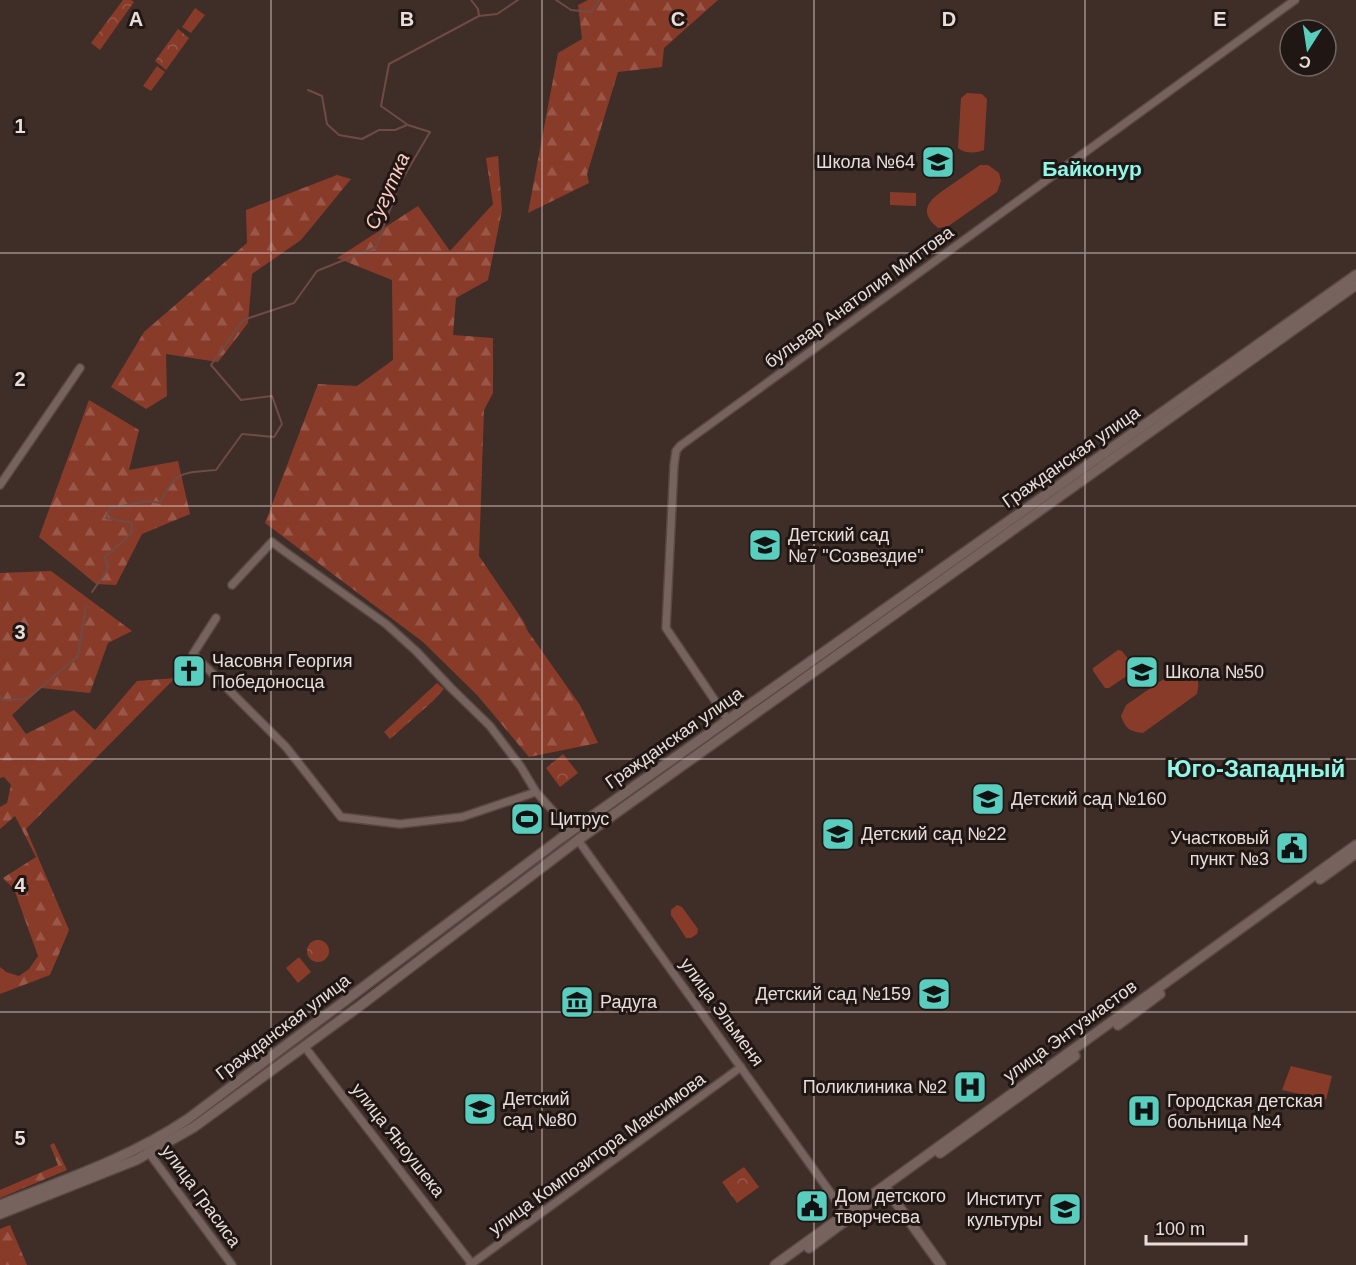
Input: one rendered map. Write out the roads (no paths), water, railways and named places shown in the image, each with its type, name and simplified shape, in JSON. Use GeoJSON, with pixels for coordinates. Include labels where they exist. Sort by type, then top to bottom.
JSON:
{"type":"FeatureCollection","features":[{"type":"Feature","properties":{"kind":"main road","name":"Гражданская улица"},"geometry":{"type":"LineString","coordinates":[[0,1214],[194,1127],[578,840],[943,574],[1278,335],[1356,274]]}},
{"type":"Feature","properties":{"kind":"main road","name":"Гражданская улица"},"geometry":{"type":"LineString","coordinates":[[1278,335],[1356,285]]}},
{"type":"Feature","properties":{"kind":"main road","name":"Гражданская улица"},"geometry":{"type":"LineString","coordinates":[[0,1205],[147,1150],[572,831],[728,720],[943,574]]}},
{"type":"Feature","properties":{"kind":"main road","name":"улица Эльменя"},"geometry":{"type":"LineString","coordinates":[[572,831],[578,840]]}},
{"type":"Feature","properties":{"kind":"main road","name":"улица Энтузиастов"},"geometry":{"type":"LineString","coordinates":[[775,1265],[1248,927],[1356,845]]}},
{"type":"Feature","properties":{"kind":"main road","name":"улица Энтузиастов"},"geometry":{"type":"LineString","coordinates":[[1259,919],[1356,853]]}},
{"type":"Feature","properties":{"kind":"main road","name":"улица Яноушека"},"geometry":{"type":"LineString","coordinates":[[298,1038],[304,1046]]}},
{"type":"Feature","properties":{"kind":"main road","name":"улица Энтузиастов"},"geometry":{"type":"LineString","coordinates":[[785,1265],[957,1136]]}},
{"type":"Feature","properties":{"kind":"main road"},"geometry":{"type":"LineString","coordinates":[[887,1190],[940,1265]]}},
{"type":"Feature","properties":{"kind":"street","name":"бульвар Анатолия Миттова"},"geometry":{"type":"LineString","coordinates":[[728,720],[666,628],[676,451],[696,434],[1295,0]]}},
{"type":"Feature","properties":{"kind":"street"},"geometry":{"type":"LineString","coordinates":[[0,485],[80,368]]}},
{"type":"Feature","properties":{"kind":"street"},"geometry":{"type":"LineString","coordinates":[[232,585],[272,542],[399,635],[490,726],[536,792],[572,831]]}},
{"type":"Feature","properties":{"kind":"street"},"geometry":{"type":"LineString","coordinates":[[216,618],[193,654],[286,747],[340,817],[400,824],[462,817],[536,792]]}},
{"type":"Feature","properties":{"kind":"street","name":"улица Эльменя"},"geometry":{"type":"LineString","coordinates":[[578,840],[845,1213]]}},
{"type":"Feature","properties":{"kind":"street","name":"улица Яноушека"},"geometry":{"type":"LineString","coordinates":[[304,1046],[471,1264]]}},
{"type":"Feature","properties":{"kind":"street","name":"улица Композитора Максимова"},"geometry":{"type":"LineString","coordinates":[[471,1264],[741,1067]]}},
{"type":"Feature","properties":{"kind":"street","name":"улица Грасиса"},"geometry":{"type":"LineString","coordinates":[[147,1150],[232,1265]]}},
{"type":"Feature","properties":{"kind":"waterway"},"geometry":{"type":"LineString","coordinates":[[471,0],[478,9],[479,16]]}},
{"type":"Feature","properties":{"kind":"waterway","name":"Сугутка"},"geometry":{"type":"LineString","coordinates":[[92,592],[108,569],[105,557],[131,534],[132,523],[106,518],[110,508],[150,501],[160,503],[171,484],[181,475],[216,470],[242,434],[274,437],[282,424],[272,396],[241,400],[211,365],[243,320],[294,303],[317,271],[376,247],[400,183],[430,132],[408,125],[381,106],[389,64],[479,16],[497,14],[518,0]]}},
{"type":"Feature","properties":{"kind":"waterway","name":"Сугутка"},"geometry":{"type":"LineString","coordinates":[[556,0],[571,10],[591,12],[599,0]]}},
{"type":"Feature","properties":{"kind":"waterway"},"geometry":{"type":"LineString","coordinates":[[308,90],[322,96],[327,124],[339,135],[362,139],[379,130],[395,130],[407,125]]}},
{"type":"Feature","properties":{"kind":"waterway","name":"Сугутка"},"geometry":{"type":"LineString","coordinates":[[0,697],[3,700],[27,699],[78,656],[86,606]]}},
{"type":"Feature","properties":{"kind":"place","name":"Школа №64"},"geometry":{"type":"Point","coordinates":[938,162]}},
{"type":"Feature","properties":{"kind":"place","name":"Детский сад №7 \"Созвездие\""},"geometry":{"type":"Point","coordinates":[765,545]}},
{"type":"Feature","properties":{"kind":"place","name":"Часовня Георгия Победоносца"},"geometry":{"type":"Point","coordinates":[189,671]}},
{"type":"Feature","properties":{"kind":"place","name":"Школа №50"},"geometry":{"type":"Point","coordinates":[1142,672]}},
{"type":"Feature","properties":{"kind":"place","name":"Детский сад №160"},"geometry":{"type":"Point","coordinates":[988,799]}},
{"type":"Feature","properties":{"kind":"place","name":"Цитрус"},"geometry":{"type":"Point","coordinates":[527,819]}},
{"type":"Feature","properties":{"kind":"place","name":"Детский сад №22"},"geometry":{"type":"Point","coordinates":[838,834]}},
{"type":"Feature","properties":{"kind":"place","name":"Участковый пункт №3"},"geometry":{"type":"Point","coordinates":[1292,848]}},
{"type":"Feature","properties":{"kind":"place","name":"Детский сад №159"},"geometry":{"type":"Point","coordinates":[934,994]}},
{"type":"Feature","properties":{"kind":"place","name":"Радуга"},"geometry":{"type":"Point","coordinates":[577,1002]}},
{"type":"Feature","properties":{"kind":"place","name":"Поликлиника №2"},"geometry":{"type":"Point","coordinates":[970,1087]}},
{"type":"Feature","properties":{"kind":"place","name":"Детский сад №80"},"geometry":{"type":"Point","coordinates":[480,1109]}},
{"type":"Feature","properties":{"kind":"place","name":"Городская детская больница №4"},"geometry":{"type":"Point","coordinates":[1144,1111]}},
{"type":"Feature","properties":{"kind":"place","name":"Дом детского творчесва"},"geometry":{"type":"Point","coordinates":[812,1206]}},
{"type":"Feature","properties":{"kind":"place","name":"Институт культуры"},"geometry":{"type":"Point","coordinates":[1065,1209]}},
{"type":"Feature","properties":{"kind":"district","name":"Байконур"},"geometry":{"type":"Point","coordinates":[1092,168]}},
{"type":"Feature","properties":{"kind":"district","name":"Юго-Западный"},"geometry":{"type":"Point","coordinates":[1256,768]}}]}
